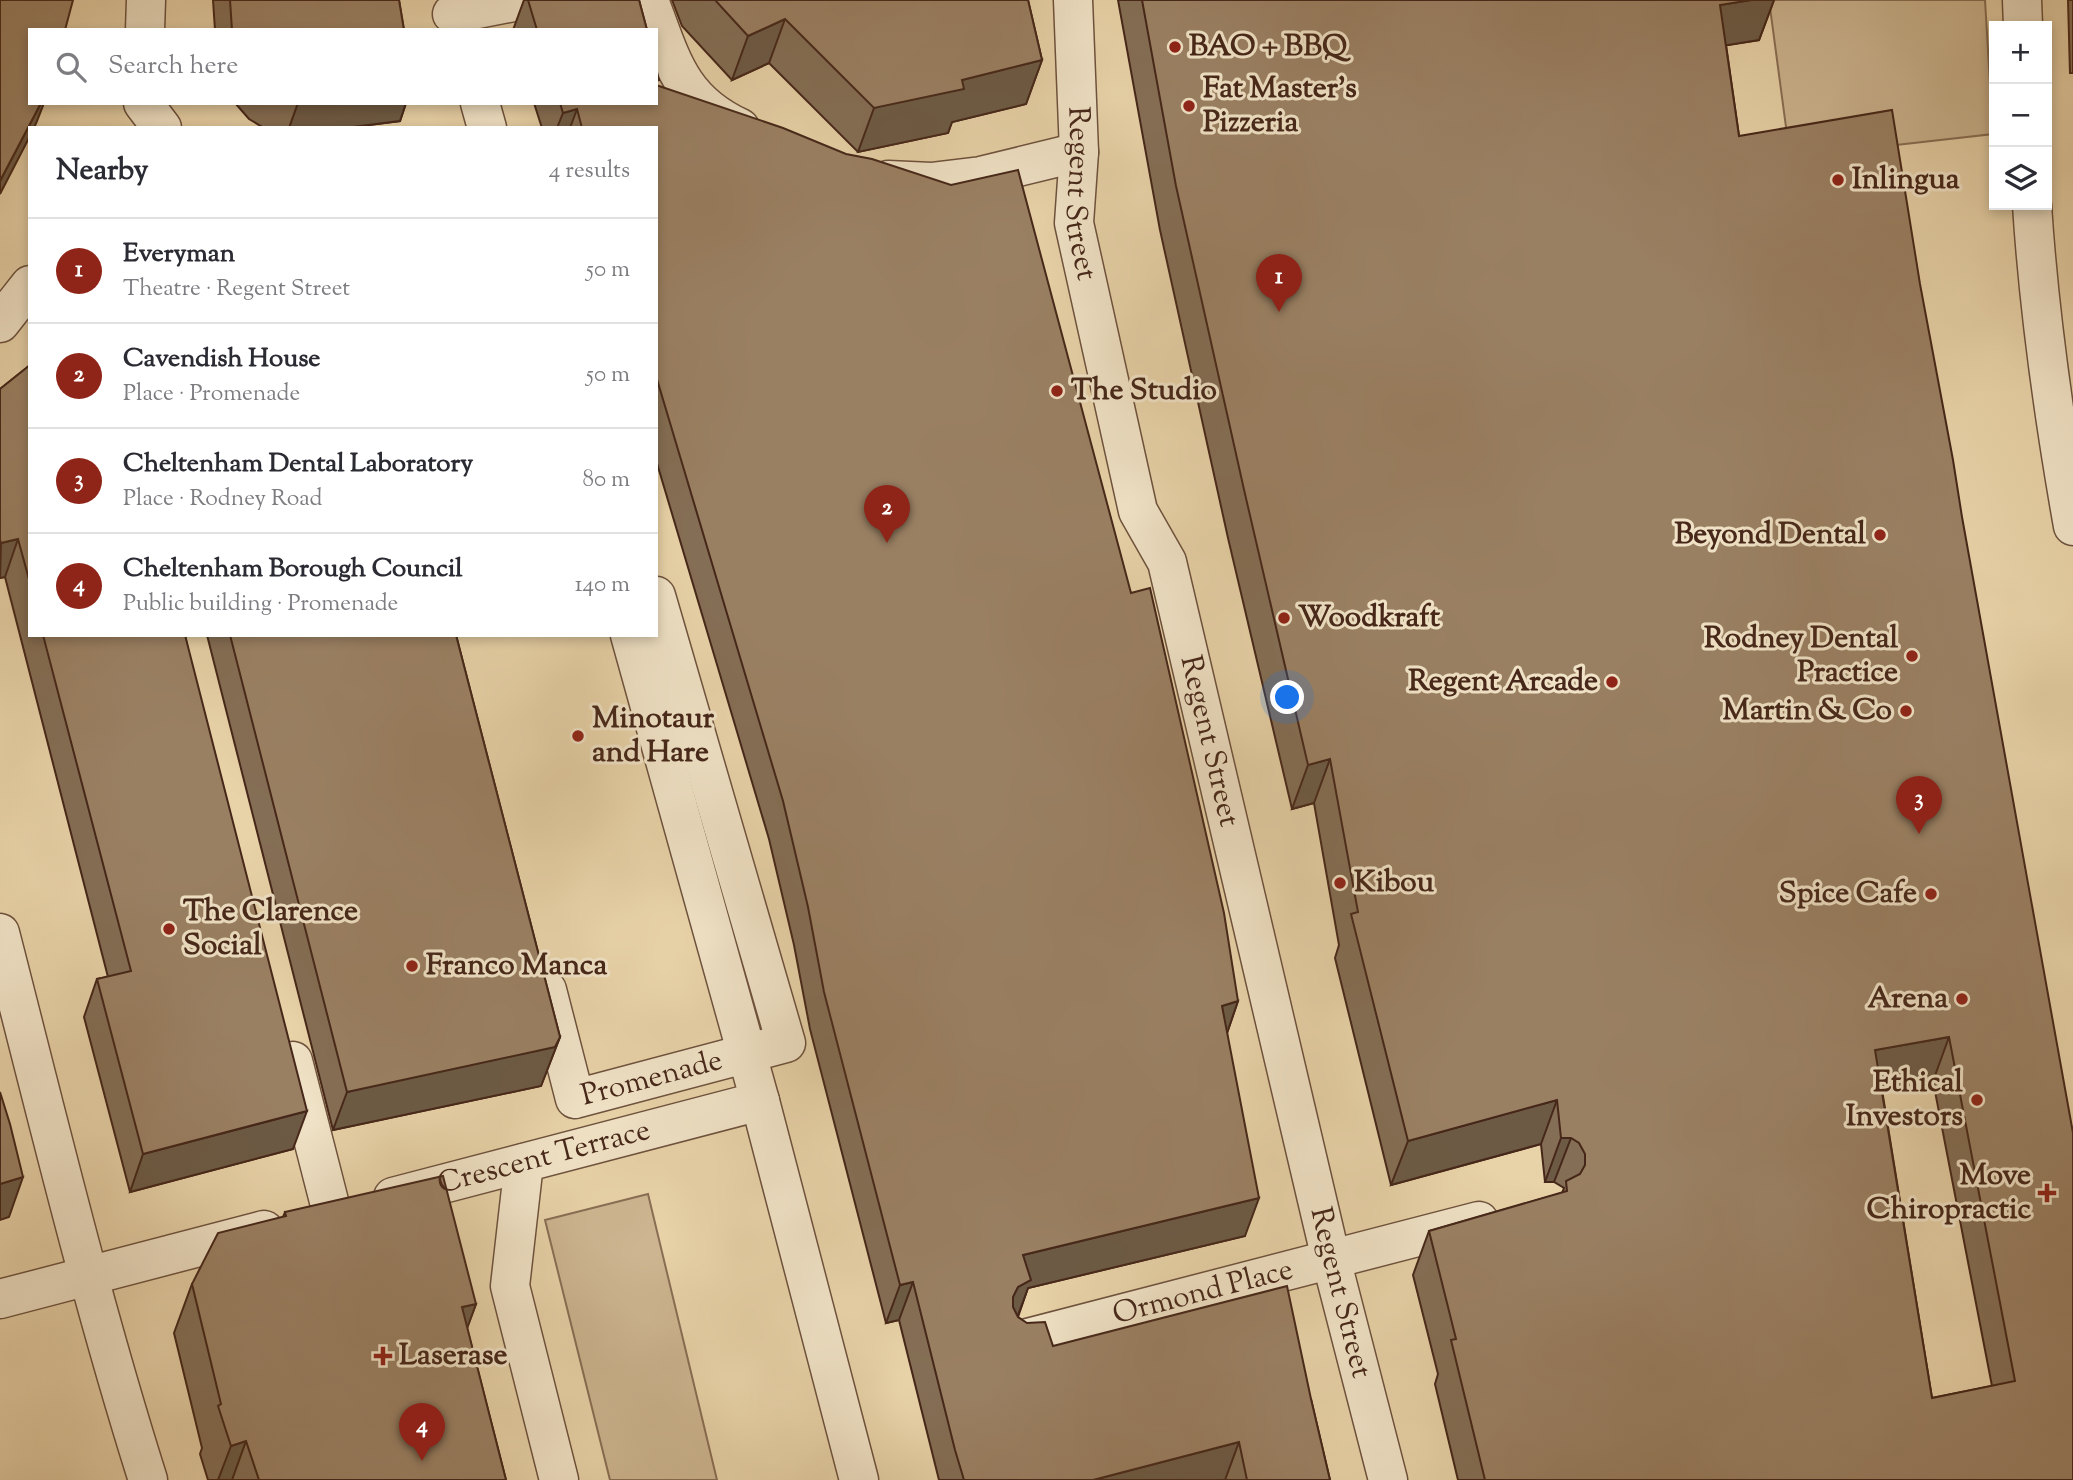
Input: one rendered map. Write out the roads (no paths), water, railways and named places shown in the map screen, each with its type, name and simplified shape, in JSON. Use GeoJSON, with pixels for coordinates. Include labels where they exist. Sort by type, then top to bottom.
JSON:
{"type":"FeatureCollection","features":[{"type":"Feature","properties":{"kind":"street"},"geometry":{"type":"LineString","coordinates":[[145,28],[146,0]]}},
{"type":"Feature","properties":{"kind":"street"},"geometry":{"type":"LineString","coordinates":[[649,0],[675,69],[694,97],[722,120],[766,140]]}},
{"type":"Feature","properties":{"kind":"street","name":"Regent Street"},"geometry":{"type":"LineString","coordinates":[[1073,0],[1079,152],[1074,223],[1138,511],[1167,562],[1331,1259],[1388,1480]]}},
{"type":"Feature","properties":{"kind":"street"},"geometry":{"type":"LineString","coordinates":[[2022,0],[2023,21]]}},
{"type":"Feature","properties":{"kind":"street"},"geometry":{"type":"LineString","coordinates":[[452,15],[513,2]]}},
{"type":"Feature","properties":{"kind":"street"},"geometry":{"type":"LineString","coordinates":[[128,126],[141,105]]}},
{"type":"Feature","properties":{"kind":"street"},"geometry":{"type":"LineString","coordinates":[[144,105],[160,126]]}},
{"type":"Feature","properties":{"kind":"street"},"geometry":{"type":"LineString","coordinates":[[481,105],[486,126]]}},
{"type":"Feature","properties":{"kind":"street"},"geometry":{"type":"LineString","coordinates":[[850,173],[932,183],[981,176],[1079,152]]}},
{"type":"Feature","properties":{"kind":"street"},"geometry":{"type":"LineString","coordinates":[[2032,210],[2036,268],[2055,425],[2073,526]]}},
{"type":"Feature","properties":{"kind":"street"},"geometry":{"type":"LineString","coordinates":[[0,323],[28,288]]}},
{"type":"Feature","properties":{"kind":"street","name":"Promenade"},"geometry":{"type":"LineString","coordinates":[[537,953],[575,1099],[786,1043],[658,603]]}},
{"type":"Feature","properties":{"kind":"street","name":"Promenade"},"geometry":{"type":"LineString","coordinates":[[631,637],[747,1053],[859,1480]]}},
{"type":"Feature","properties":{"kind":"street"},"geometry":{"type":"LineString","coordinates":[[0,933],[88,1276],[148,1480]]}},
{"type":"Feature","properties":{"kind":"street"},"geometry":{"type":"LineString","coordinates":[[284,1025],[332,1213]]}},
{"type":"Feature","properties":{"kind":"street","name":"Crescent Terrace"},"geometry":{"type":"LineString","coordinates":[[0,1299],[760,1101]]}},
{"type":"Feature","properties":{"kind":"street"},"geometry":{"type":"LineString","coordinates":[[524,1163],[510,1286],[559,1480]]}},
{"type":"Feature","properties":{"kind":"street","name":"Ormond Place"},"geometry":{"type":"LineString","coordinates":[[1020,1340],[1507,1214]]}},
{"type":"Feature","properties":{"kind":"place","name":"BAO + BBQ"},"geometry":{"type":"Point","coordinates":[1175,47]}},
{"type":"Feature","properties":{"kind":"place","name":"Fat Master's Pizzeria"},"geometry":{"type":"Point","coordinates":[1189,106]}},
{"type":"Feature","properties":{"kind":"place","name":"Inlingua"},"geometry":{"type":"Point","coordinates":[1838,180]}},
{"type":"Feature","properties":{"kind":"place","name":"Everyman"},"geometry":{"type":"Point","coordinates":[1279,312]}},
{"type":"Feature","properties":{"kind":"place","name":"The Studio"},"geometry":{"type":"Point","coordinates":[1057,391]}},
{"type":"Feature","properties":{"kind":"place","name":"Beyond Dental"},"geometry":{"type":"Point","coordinates":[1880,535]}},
{"type":"Feature","properties":{"kind":"place","name":"Cavendish House"},"geometry":{"type":"Point","coordinates":[887,543]}},
{"type":"Feature","properties":{"kind":"place","name":"Woodkraft"},"geometry":{"type":"Point","coordinates":[1284,618]}},
{"type":"Feature","properties":{"kind":"place","name":"Rodney Dental Practice"},"geometry":{"type":"Point","coordinates":[1912,656]}},
{"type":"Feature","properties":{"kind":"place","name":"Regent Arcade"},"geometry":{"type":"Point","coordinates":[1612,682]}},
{"type":"Feature","properties":{"kind":"place","name":"Martin & Co"},"geometry":{"type":"Point","coordinates":[1906,711]}},
{"type":"Feature","properties":{"kind":"place","name":"Minotaur and Hare"},"geometry":{"type":"Point","coordinates":[578,736]}},
{"type":"Feature","properties":{"kind":"place","name":"Cheltenham Dental Laboratory"},"geometry":{"type":"Point","coordinates":[1919,834]}},
{"type":"Feature","properties":{"kind":"place","name":"Kibou"},"geometry":{"type":"Point","coordinates":[1340,883]}},
{"type":"Feature","properties":{"kind":"place","name":"Spice Cafe"},"geometry":{"type":"Point","coordinates":[1931,894]}},
{"type":"Feature","properties":{"kind":"place","name":"The Clarence Social"},"geometry":{"type":"Point","coordinates":[169,929]}},
{"type":"Feature","properties":{"kind":"place","name":"Franco Manca"},"geometry":{"type":"Point","coordinates":[412,966]}},
{"type":"Feature","properties":{"kind":"place","name":"Arena"},"geometry":{"type":"Point","coordinates":[1962,999]}},
{"type":"Feature","properties":{"kind":"place","name":"Ethical Investors"},"geometry":{"type":"Point","coordinates":[1977,1100]}},
{"type":"Feature","properties":{"kind":"place","name":"Move Chiropractic"},"geometry":{"type":"Point","coordinates":[2047,1193]}},
{"type":"Feature","properties":{"kind":"place","name":"Laserase"},"geometry":{"type":"Point","coordinates":[383,1356]}},
{"type":"Feature","properties":{"kind":"place","name":"Cheltenham Borough Council"},"geometry":{"type":"Point","coordinates":[422,1461]}}]}
